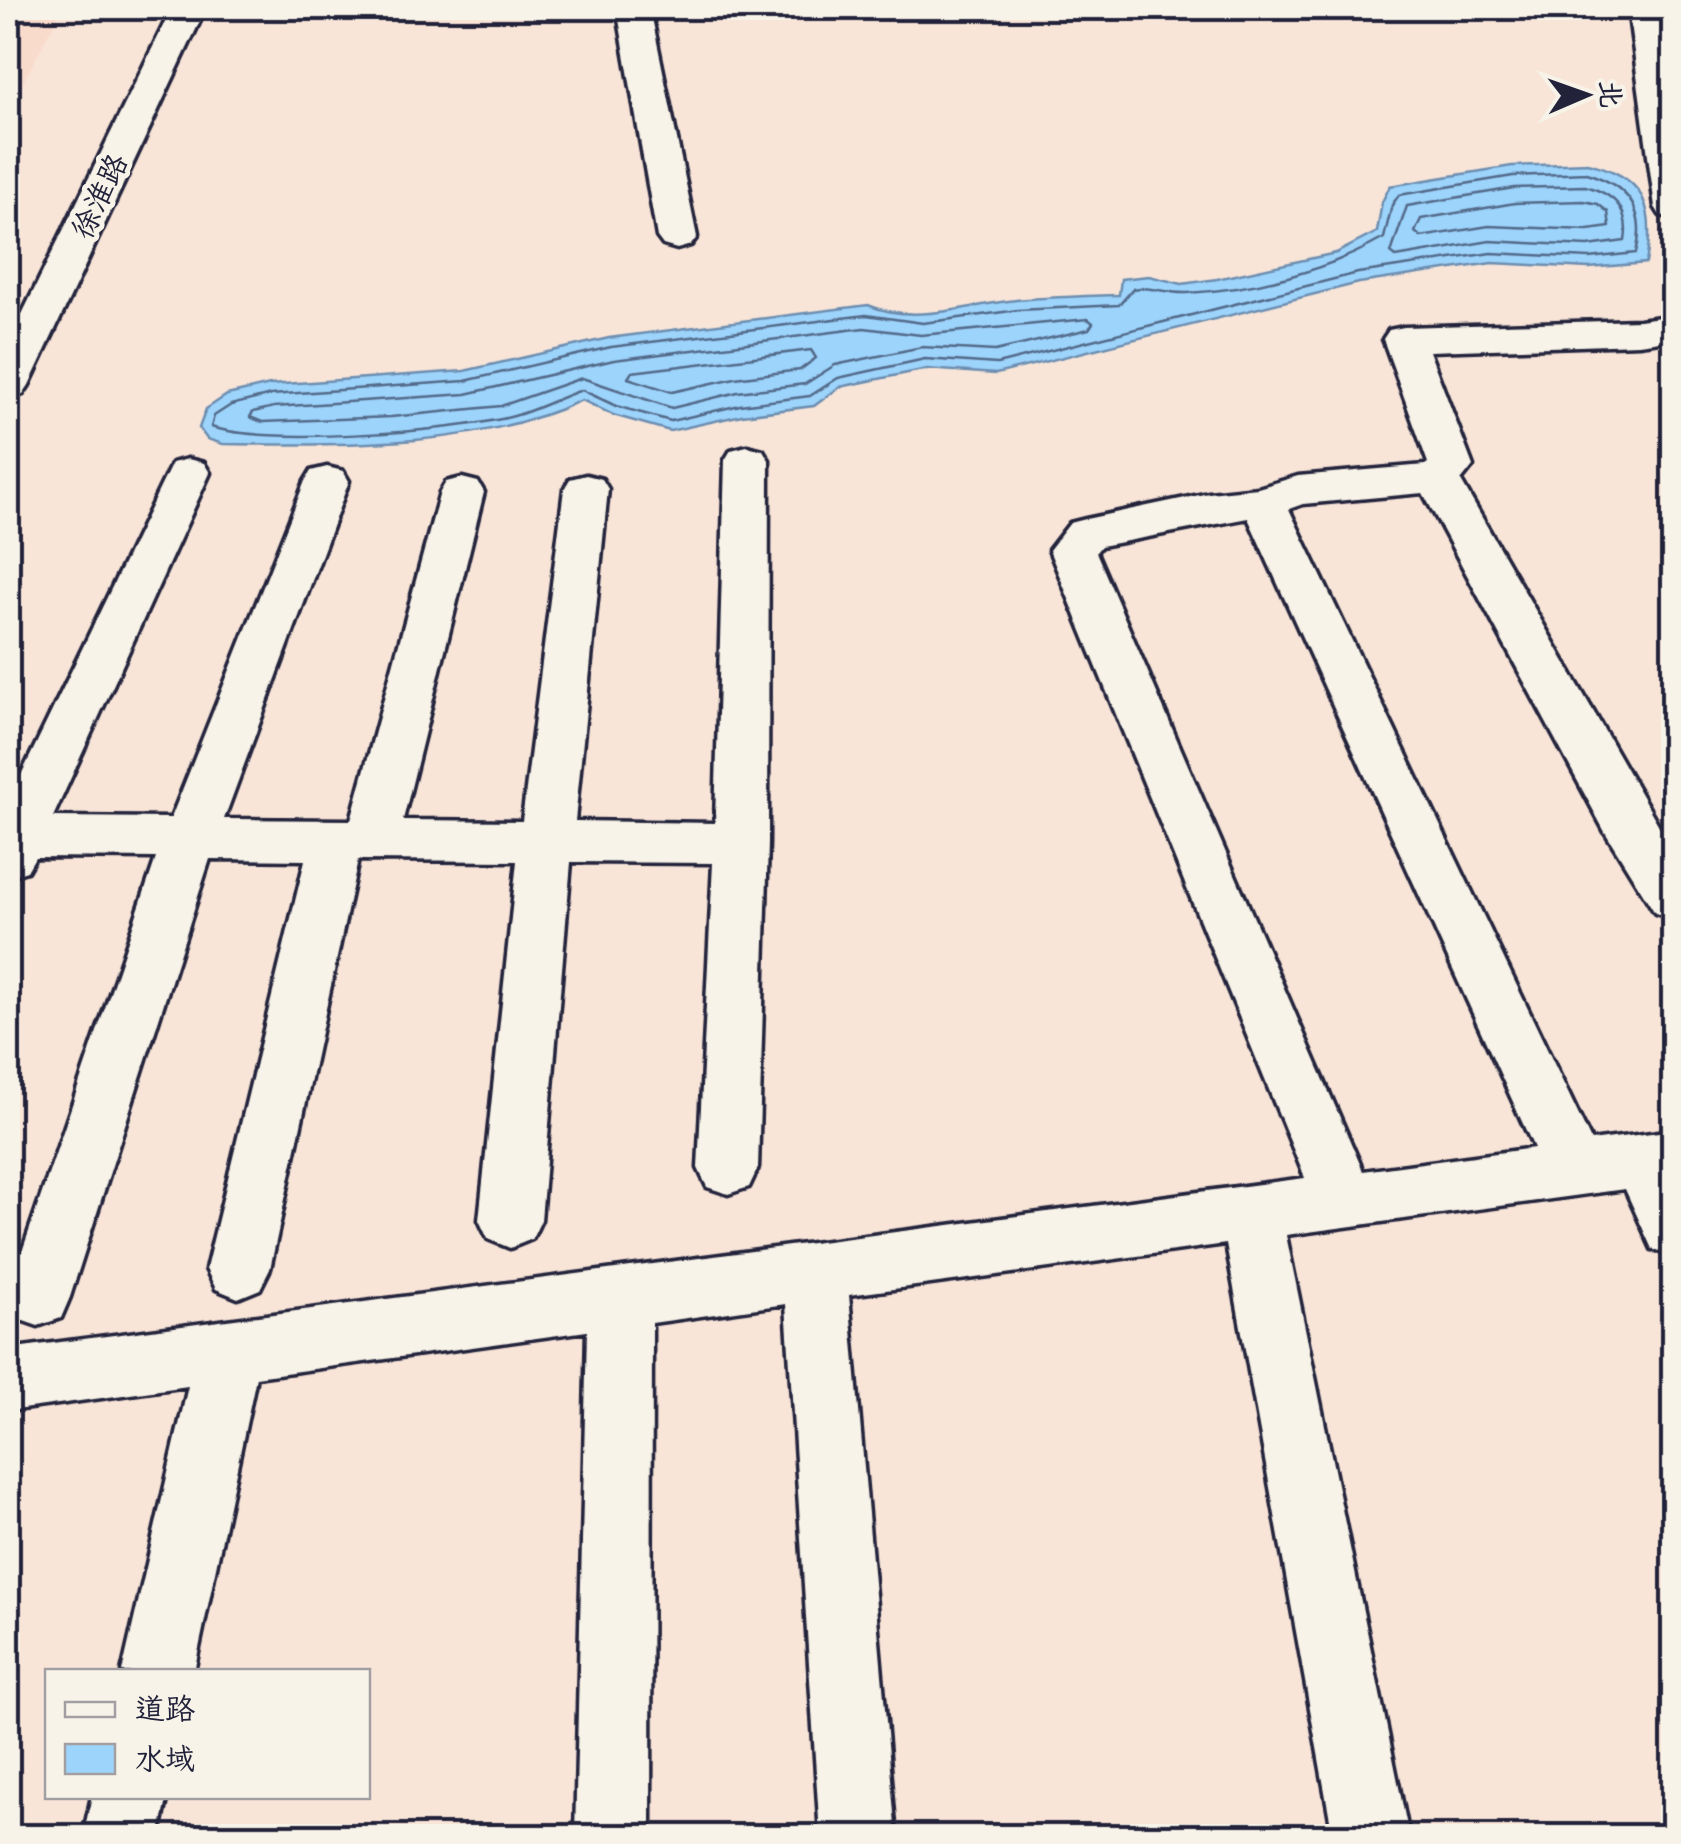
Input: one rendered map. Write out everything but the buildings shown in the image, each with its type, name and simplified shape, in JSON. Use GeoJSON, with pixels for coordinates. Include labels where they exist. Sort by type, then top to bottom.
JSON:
{"type":"FeatureCollection","features":[{"type":"Feature","properties":{"kind":"street","name":"徐淮路"},"geometry":{"type":"LineString","coordinates":[[8,317],[159,8]]}},
{"type":"Feature","properties":{"kind":"street","name":"徐淮路"},"geometry":{"type":"LineString","coordinates":[[8,385],[190,8]]}},
{"type":"Feature","properties":{"kind":"street"},"geometry":{"type":"LineString","coordinates":[[633,8],[677,237]]}},
{"type":"Feature","properties":{"kind":"street"},"geometry":{"type":"LineString","coordinates":[[1644,8],[1674,206]]}},
{"type":"Feature","properties":{"kind":"street"},"geometry":{"type":"LineString","coordinates":[[1345,1200],[1072,550],[1086,534],[1209,508],[1264,502],[1298,490],[1437,478],[1451,466],[1404,340],[1639,332],[1674,326]]}},
{"type":"Feature","properties":{"kind":"street"},"geometry":{"type":"LineString","coordinates":[[728,1168],[741,843],[746,460]]}},
{"type":"Feature","properties":{"kind":"street"},"geometry":{"type":"LineString","coordinates":[[188,473],[10,844],[190,838],[741,843]]}},
{"type":"Feature","properties":{"kind":"street"},"geometry":{"type":"LineString","coordinates":[[1437,478],[1624,818],[1674,898]]}},
{"type":"Feature","properties":{"kind":"street"},"geometry":{"type":"LineString","coordinates":[[38,1297],[190,838],[327,481]]}},
{"type":"Feature","properties":{"kind":"street"},"geometry":{"type":"LineString","coordinates":[[510,1220],[546,841],[586,489]]}},
{"type":"Feature","properties":{"kind":"street"},"geometry":{"type":"LineString","coordinates":[[238,1269],[354,839],[462,492]]}},
{"type":"Feature","properties":{"kind":"street"},"geometry":{"type":"LineString","coordinates":[[1264,502],[1574,1169]]}},
{"type":"Feature","properties":{"kind":"street"},"geometry":{"type":"LineString","coordinates":[[8,1380],[1658,1158],[1674,1229]]}},
{"type":"Feature","properties":{"kind":"street"},"geometry":{"type":"LineString","coordinates":[[1251,1213],[1371,1836]]}},
{"type":"Feature","properties":{"kind":"street"},"geometry":{"type":"LineString","coordinates":[[814,1271],[858,1836]]}},
{"type":"Feature","properties":{"kind":"street"},"geometry":{"type":"LineString","coordinates":[[613,1836],[620,1298]]}},
{"type":"Feature","properties":{"kind":"street"},"geometry":{"type":"LineString","coordinates":[[159,1669],[229,1350]]}},
{"type":"Feature","properties":{"kind":"street"},"geometry":{"type":"LineString","coordinates":[[121,1836],[129,1799]]}},
{"type":"Feature","properties":{"kind":"shaded area"},"geometry":{"type":"Polygon","coordinates":[[[8,8],[62,8],[8,112],[8,8]]]}},
{"type":"Feature","properties":{"kind":"water"},"geometry":{"type":"Polygon","coordinates":[[[1587,163],[1622,176],[1642,197],[1649,226],[1646,263],[1589,268],[1492,263],[1359,283],[996,374],[927,369],[840,387],[814,406],[742,415],[670,431],[613,415],[582,400],[498,428],[406,441],[223,444],[207,439],[199,428],[206,409],[227,395],[270,385],[464,371],[609,338],[868,305],[886,311],[923,314],[1016,300],[1119,295],[1121,279],[1149,276],[1182,284],[1217,279],[1336,253],[1377,232],[1382,202],[1390,186],[1512,166],[1587,163]]]}}]}
